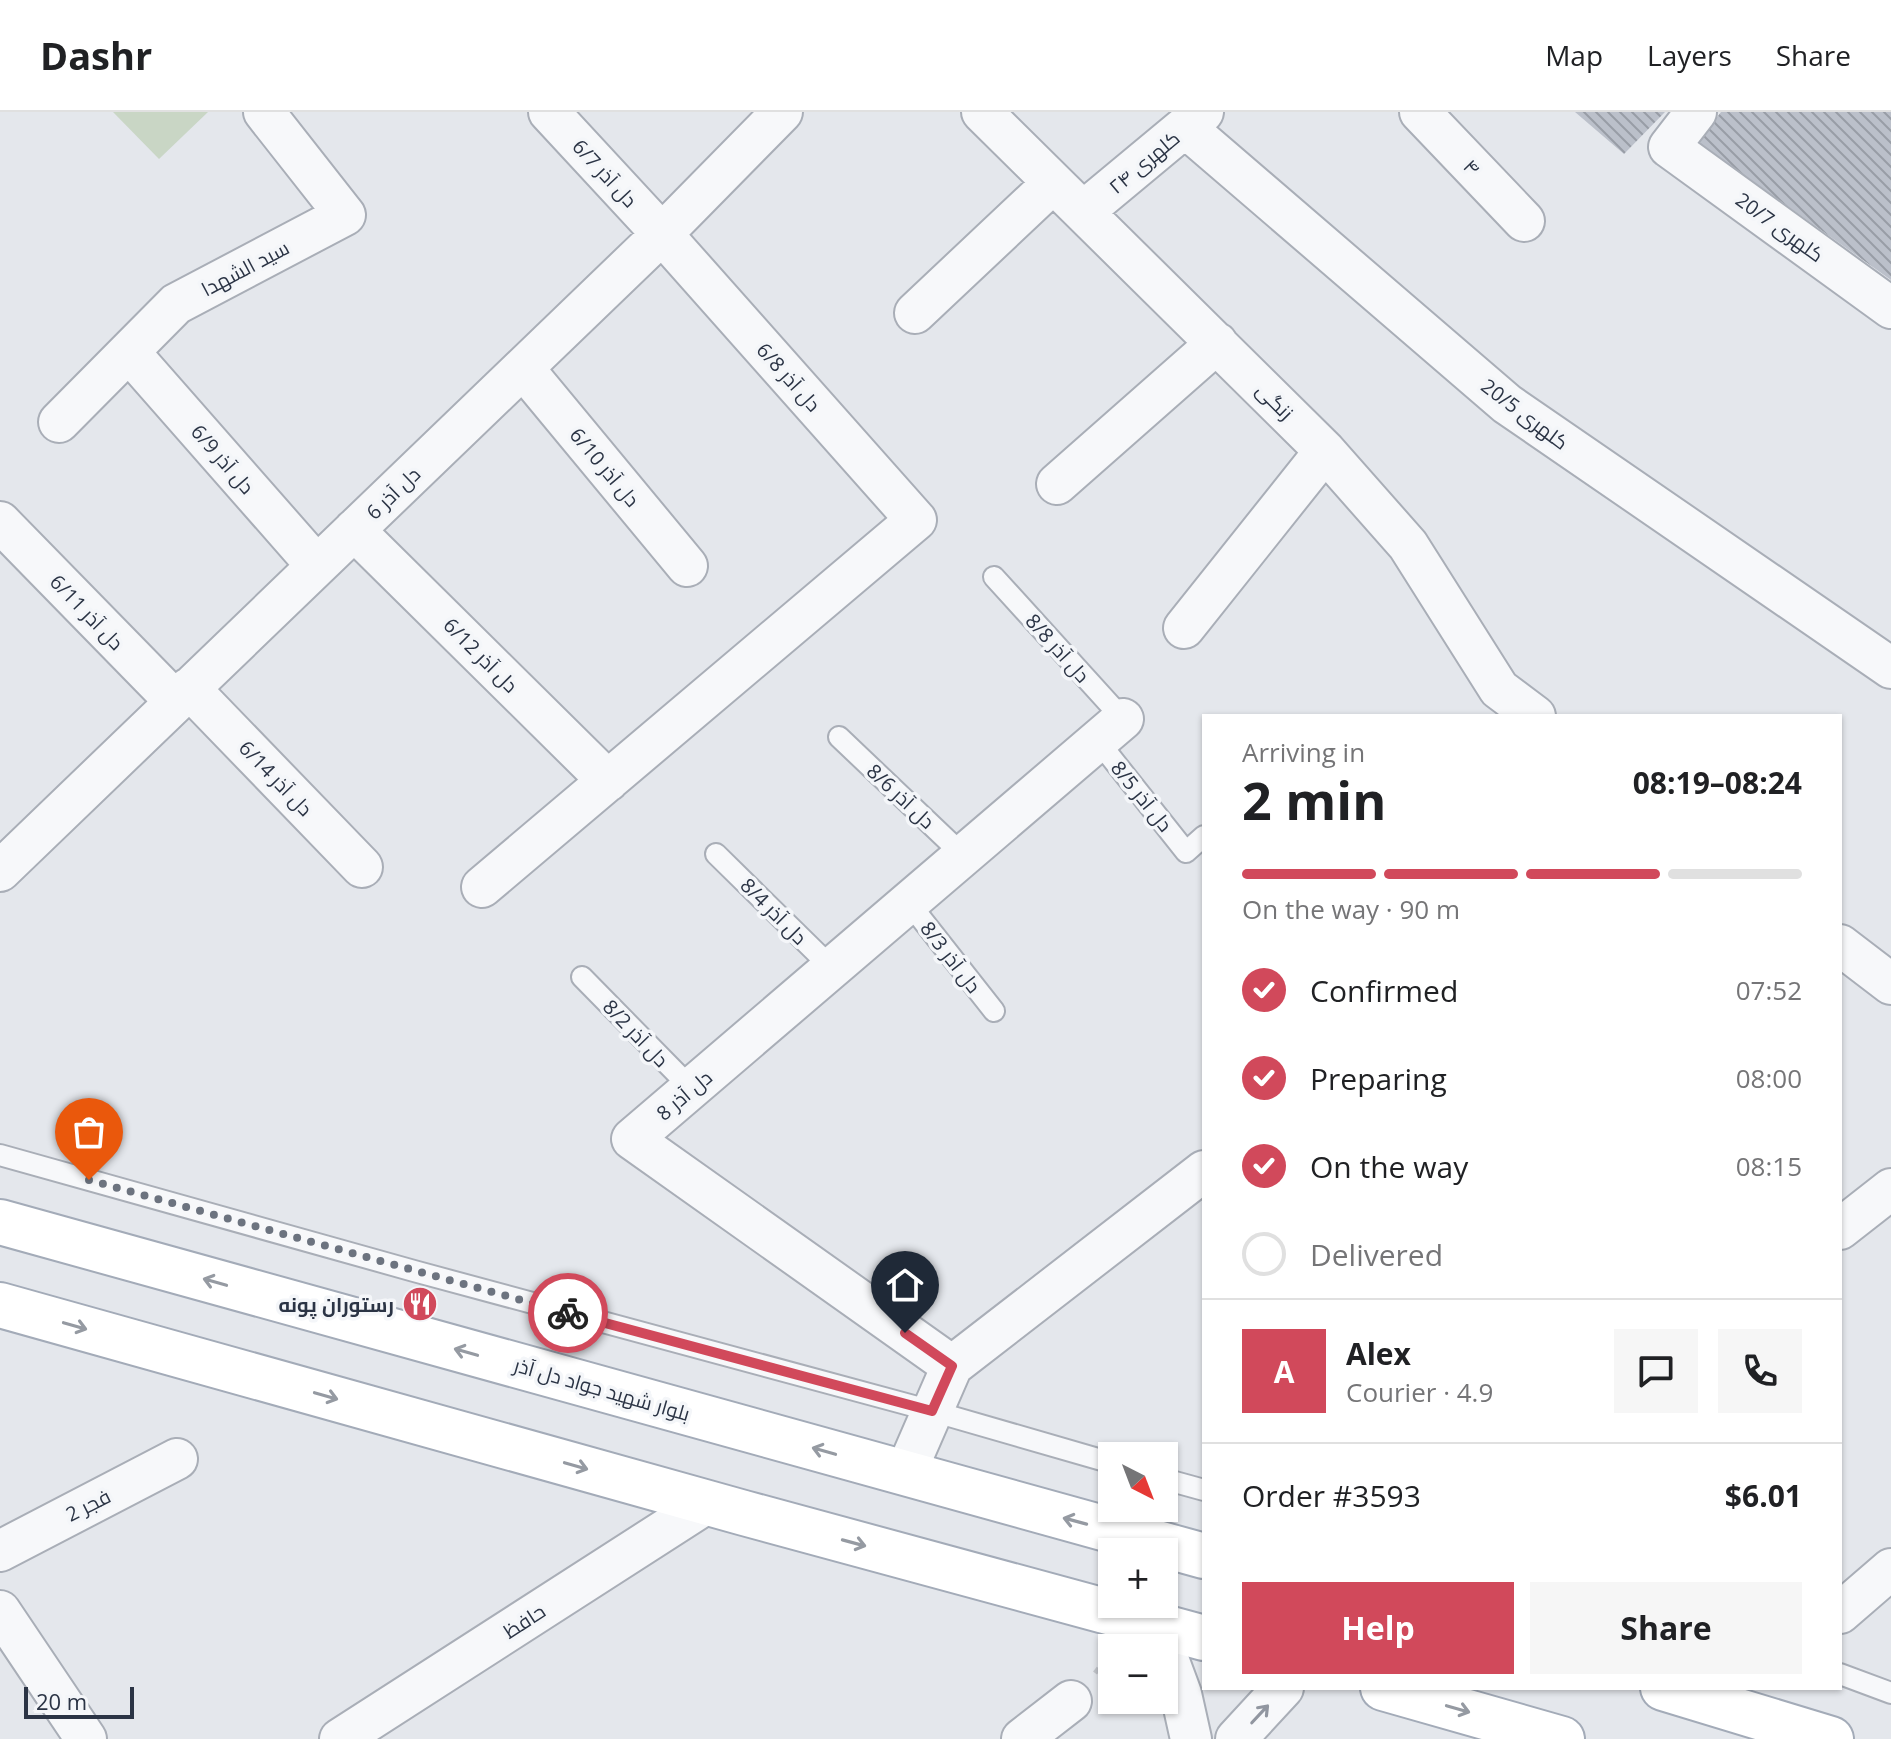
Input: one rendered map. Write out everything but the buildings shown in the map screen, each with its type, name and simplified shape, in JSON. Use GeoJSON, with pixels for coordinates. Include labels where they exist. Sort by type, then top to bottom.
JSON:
{"type":"FeatureCollection","features":[{"type":"Feature","properties":{"kind":"main road","name":"بلوار شهید جواد دل آذر"},"geometry":{"type":"LineString","coordinates":[[0,1222],[1202,1555]]}},
{"type":"Feature","properties":{"kind":"main road"},"geometry":{"type":"LineString","coordinates":[[0,1305],[707,1503],[1138,1634]]}},
{"type":"Feature","properties":{"kind":"main road"},"geometry":{"type":"LineString","coordinates":[[1178,1640],[1202,1638]]}},
{"type":"Feature","properties":{"kind":"main road"},"geometry":{"type":"LineString","coordinates":[[1390,1690],[1562,1739]]}},
{"type":"Feature","properties":{"kind":"main road"},"geometry":{"type":"LineString","coordinates":[[1679,1690],[1741,1698],[1831,1739]]}},
{"type":"Feature","properties":{"kind":"street","name":"سید الشهدا"},"geometry":{"type":"LineString","coordinates":[[59,422],[176,304],[345,215],[264,112]]}},
{"type":"Feature","properties":{"kind":"street","name":"دل آذر 6/7"},"geometry":{"type":"LineString","coordinates":[[549,112],[662,234]]}},
{"type":"Feature","properties":{"kind":"street","name":"دل آذر 6"},"geometry":{"type":"LineString","coordinates":[[0,871],[662,234],[782,112]]}},
{"type":"Feature","properties":{"kind":"street","name":"زنگی"},"geometry":{"type":"LineString","coordinates":[[982,112],[1325,451],[1408,545],[1499,689],[1532,714]]}},
{"type":"Feature","properties":{"kind":"street","name":"۴"},"geometry":{"type":"LineString","coordinates":[[1420,112],[1524,221]]}},
{"type":"Feature","properties":{"kind":"street","name":"کلهری 20/7"},"geometry":{"type":"LineString","coordinates":[[1696,112],[1669,147],[1891,308]]}},
{"type":"Feature","properties":{"kind":"street","name":"کلهری ۲۴"},"geometry":{"type":"LineString","coordinates":[[1084,211],[1194,120]]}},
{"type":"Feature","properties":{"kind":"street","name":"کلهری 20/5"},"geometry":{"type":"LineString","coordinates":[[1194,120],[1507,404],[1891,668]]}},
{"type":"Feature","properties":{"kind":"street"},"geometry":{"type":"LineString","coordinates":[[915,313],[1053,183]]}},
{"type":"Feature","properties":{"kind":"street","name":"دل آذر 6/8"},"geometry":{"type":"LineString","coordinates":[[608,781],[916,520],[662,234]]}},
{"type":"Feature","properties":{"kind":"street"},"geometry":{"type":"LineString","coordinates":[[1057,484],[1217,343]]}},
{"type":"Feature","properties":{"kind":"street","name":"دل آذر 6/9"},"geometry":{"type":"LineString","coordinates":[[129,352],[317,566]]}},
{"type":"Feature","properties":{"kind":"street","name":"دل آذر 6/10"},"geometry":{"type":"LineString","coordinates":[[523,368],[687,566]]}},
{"type":"Feature","properties":{"kind":"street"},"geometry":{"type":"LineString","coordinates":[[1184,628],[1325,451]]}},
{"type":"Feature","properties":{"kind":"street","name":"دل آذر 6/11"},"geometry":{"type":"LineString","coordinates":[[0,522],[182,695]]}},
{"type":"Feature","properties":{"kind":"street","name":"دل آذر 6/12"},"geometry":{"type":"LineString","coordinates":[[354,530],[608,781]]}},
{"type":"Feature","properties":{"kind":"street","name":"دل آذر 6/14"},"geometry":{"type":"LineString","coordinates":[[182,695],[362,867]]}},
{"type":"Feature","properties":{"kind":"street","name":"دل آذر 8"},"geometry":{"type":"LineString","coordinates":[[952,1366],[632,1139],[1110,730]]}},
{"type":"Feature","properties":{"kind":"street"},"geometry":{"type":"LineString","coordinates":[[482,887],[608,781]]}},
{"type":"Feature","properties":{"kind":"street"},"geometry":{"type":"LineString","coordinates":[[1842,947],[1891,984]]}},
{"type":"Feature","properties":{"kind":"street"},"geometry":{"type":"LineString","coordinates":[[905,1474],[952,1366],[1202,1173]]}},
{"type":"Feature","properties":{"kind":"street"},"geometry":{"type":"LineString","coordinates":[[1842,1227],[1891,1189]]}},
{"type":"Feature","properties":{"kind":"street","name":"فجر 2"},"geometry":{"type":"LineString","coordinates":[[0,1551],[177,1459]]}},
{"type":"Feature","properties":{"kind":"street","name":"حافظ"},"geometry":{"type":"LineString","coordinates":[[359,1734],[707,1503]]}},
{"type":"Feature","properties":{"kind":"street"},"geometry":{"type":"LineString","coordinates":[[1842,1611],[1891,1569]]}},
{"type":"Feature","properties":{"kind":"street"},"geometry":{"type":"LineString","coordinates":[[0,1611],[86,1739]]}},
{"type":"Feature","properties":{"kind":"street"},"geometry":{"type":"LineString","coordinates":[[1178,1686],[1191,1739]]}},
{"type":"Feature","properties":{"kind":"street"},"geometry":{"type":"LineString","coordinates":[[1236,1739],[1281,1690]]}},
{"type":"Feature","properties":{"kind":"street"},"geometry":{"type":"LineString","coordinates":[[1022,1739],[1071,1701]]}},
{"type":"Feature","properties":{"kind":"lane","name":"دل آذر 8/8"},"geometry":{"type":"LineString","coordinates":[[994,577],[1110,730]]}},
{"type":"Feature","properties":{"kind":"lane","name":"دل آذر 8/5"},"geometry":{"type":"LineString","coordinates":[[1110,730],[1186,852],[1202,838]]}},
{"type":"Feature","properties":{"kind":"lane","name":"دل آذر 8/6"},"geometry":{"type":"LineString","coordinates":[[839,737],[964,856]]}},
{"type":"Feature","properties":{"kind":"lane","name":"دل آذر 8/4"},"geometry":{"type":"LineString","coordinates":[[716,854],[832,968]]}},
{"type":"Feature","properties":{"kind":"lane","name":"دل آذر 8/3"},"geometry":{"type":"LineString","coordinates":[[909,903],[994,1011]]}},
{"type":"Feature","properties":{"kind":"lane","name":"دل آذر 8/2"},"geometry":{"type":"LineString","coordinates":[[582,977],[691,1088]]}},
{"type":"Feature","properties":{"kind":"lane"},"geometry":{"type":"LineString","coordinates":[[0,1155],[1098,1459]]}},
{"type":"Feature","properties":{"kind":"lane"},"geometry":{"type":"LineString","coordinates":[[1178,1483],[1202,1489]]}},
{"type":"Feature","properties":{"kind":"lane"},"geometry":{"type":"LineString","coordinates":[[1842,1675],[1891,1693]]}},
{"type":"Feature","properties":{"kind":"green space"},"geometry":{"type":"Polygon","coordinates":[[[113,112],[208,112],[159,159],[113,112]]]}},
{"type":"Feature","properties":{"kind":"way so far"},"geometry":{"type":"LineString","coordinates":[[89,1180],[568,1313]]}},
{"type":"Feature","properties":{"kind":"place","name":"رستوران پونه"},"geometry":{"type":"Point","coordinates":[420,1304]}},
{"type":"Feature","properties":{"kind":"route"},"geometry":{"type":"LineString","coordinates":[[568,1313],[932,1411],[952,1366],[905,1333]]}}]}
